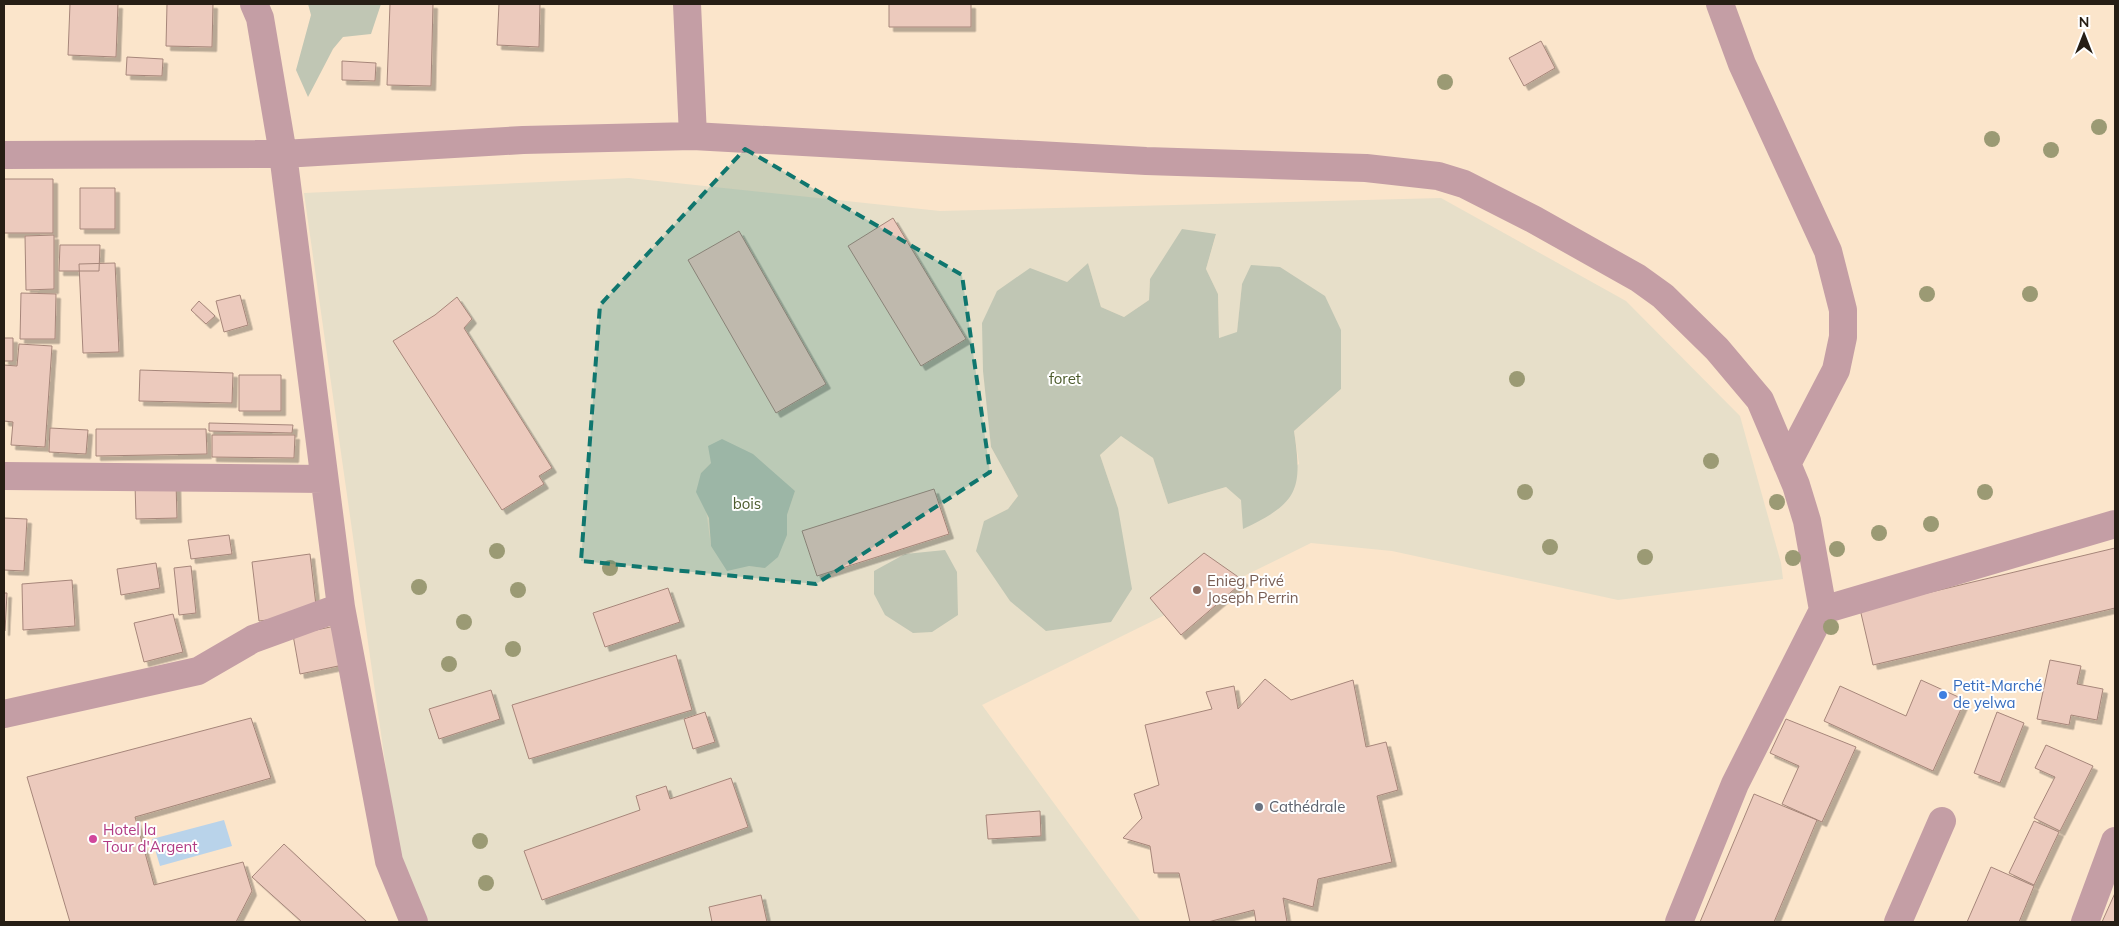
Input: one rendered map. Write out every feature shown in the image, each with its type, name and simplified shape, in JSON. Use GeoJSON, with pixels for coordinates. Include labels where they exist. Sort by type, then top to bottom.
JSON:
{"type":"FeatureCollection","features":[{"type":"Feature","properties":{"kind":"street"},"geometry":{"type":"LineString","coordinates":[[254,4],[260,18],[283,154],[323,479],[341,607],[389,861],[414,922]]}},
{"type":"Feature","properties":{"kind":"street"},"geometry":{"type":"LineString","coordinates":[[687,4],[693,136]]}},
{"type":"Feature","properties":{"kind":"street"},"geometry":{"type":"LineString","coordinates":[[1720,4],[1742,64],[1828,251],[1843,310],[1843,337],[1836,370],[1787,464]]}},
{"type":"Feature","properties":{"kind":"street"},"geometry":{"type":"LineString","coordinates":[[4,155],[283,154],[523,140],[693,136],[1146,161],[1366,168],[1438,176],[1464,184],[1533,219],[1638,278],[1663,296],[1717,348],[1760,400],[1776,432],[1807,521],[1823,610],[1735,784],[1679,922]]}},
{"type":"Feature","properties":{"kind":"street"},"geometry":{"type":"LineString","coordinates":[[4,476],[323,479]]}},
{"type":"Feature","properties":{"kind":"street"},"geometry":{"type":"LineString","coordinates":[[1823,610],[2115,524]]}},
{"type":"Feature","properties":{"kind":"street"},"geometry":{"type":"LineString","coordinates":[[4,714],[198,671],[253,640],[341,607]]}},
{"type":"Feature","properties":{"kind":"street"},"geometry":{"type":"LineString","coordinates":[[1898,922],[1942,821]]}},
{"type":"Feature","properties":{"kind":"street"},"geometry":{"type":"LineString","coordinates":[[2085,922],[2115,841]]}},
{"type":"Feature","properties":{"kind":"highlighted area"},"geometry":{"type":"Polygon","coordinates":[[[745,149],[962,275],[990,472],[816,584],[581,561],[600,305],[745,149]]]}},
{"type":"Feature","properties":{"kind":"shaded area"},"geometry":{"type":"Polygon","coordinates":[[[629,178],[940,211],[1441,198],[1626,301],[1740,416],[1781,563],[1783,579],[1618,600],[1392,551],[1311,543],[982,705],[1141,922],[767,922],[761,895],[709,907],[712,922],[428,922],[398,853],[304,193],[629,178]],[[893,219],[848,246],[921,366],[966,339],[893,219]],[[738,231],[689,260],[777,413],[826,384],[738,231]],[[1216,235],[1150,279],[1149,300],[1124,317],[1101,307],[1088,263],[1067,282],[988,412],[991,447],[1018,496],[1008,509],[984,521],[1118,508],[1100,455],[1121,436],[1153,458],[1168,504],[1226,487],[1241,499],[1299,464],[1294,431],[1341,389],[1242,284],[1237,333],[1219,338],[1218,294],[1206,269],[1216,235]],[[457,298],[394,342],[502,510],[544,484],[539,476],[551,467],[464,328],[472,319],[457,298]],[[711,463],[701,473],[711,546],[749,566],[765,568],[787,535],[787,515],[795,491],[711,463]],[[934,489],[802,531],[816,575],[948,533],[934,489]],[[668,588],[593,613],[605,647],[679,622],[668,588]],[[676,655],[512,705],[529,759],[692,710],[676,655]],[[490,690],[430,709],[439,739],[500,719],[490,690]],[[705,712],[684,719],[693,749],[715,742],[705,712]],[[731,778],[670,799],[665,786],[636,796],[640,810],[525,851],[542,900],[748,827],[731,778]]]}},
{"type":"Feature","properties":{"kind":"green space"},"geometry":{"type":"Polygon","coordinates":[[[308,4],[381,4],[371,34],[343,37],[333,49],[308,97],[296,70],[311,15],[308,4]]]}},
{"type":"Feature","properties":{"kind":"green space","name":"foret"},"geometry":{"type":"Polygon","coordinates":[[[1182,229],[1216,234],[1206,269],[1218,294],[1219,338],[1237,332],[1242,284],[1251,265],[1280,267],[1325,296],[1341,330],[1341,389],[1294,431],[1298,468],[1296,481],[1286,502],[1261,520],[1243,529],[1241,500],[1226,487],[1168,504],[1153,458],[1121,436],[1100,455],[1118,508],[1132,589],[1111,622],[1046,631],[1010,601],[976,551],[984,521],[1008,509],[1018,496],[991,447],[983,371],[982,323],[997,291],[1030,268],[1067,282],[1088,263],[1101,307],[1124,317],[1149,300],[1150,279],[1182,229]]]}},
{"type":"Feature","properties":{"kind":"green space","name":"bois"},"geometry":{"type":"Polygon","coordinates":[[[722,439],[753,454],[795,491],[787,515],[787,535],[778,557],[765,568],[749,566],[727,571],[711,546],[709,518],[696,492],[701,473],[711,463],[708,446],[722,439]]]}},
{"type":"Feature","properties":{"kind":"green space"},"geometry":{"type":"Polygon","coordinates":[[[945,550],[957,572],[958,615],[932,632],[913,633],[885,615],[874,594],[874,571],[905,554],[945,550]]]}},
{"type":"Feature","properties":{"kind":"water"},"geometry":{"type":"Polygon","coordinates":[[[224,820],[232,846],[160,866],[152,839],[224,820]]]}},
{"type":"Feature","properties":{"kind":"building"},"geometry":{"type":"Polygon","coordinates":[[[70,4],[118,4],[116,57],[68,55],[70,4]]]}},
{"type":"Feature","properties":{"kind":"building"},"geometry":{"type":"Polygon","coordinates":[[[167,4],[213,4],[212,47],[166,46],[167,4]]]}},
{"type":"Feature","properties":{"kind":"building"},"geometry":{"type":"Polygon","coordinates":[[[390,4],[433,4],[431,86],[387,85],[390,4]]]}},
{"type":"Feature","properties":{"kind":"building"},"geometry":{"type":"Polygon","coordinates":[[[499,4],[540,4],[539,47],[497,45],[499,4]]]}},
{"type":"Feature","properties":{"kind":"building"},"geometry":{"type":"Polygon","coordinates":[[[889,4],[971,4],[971,27],[889,27],[889,4]]]}},
{"type":"Feature","properties":{"kind":"building"},"geometry":{"type":"Polygon","coordinates":[[[1541,41],[1555,68],[1524,86],[1509,58],[1541,41]]]}},
{"type":"Feature","properties":{"kind":"building"},"geometry":{"type":"Polygon","coordinates":[[[127,57],[163,59],[162,76],[126,75],[127,57]]]}},
{"type":"Feature","properties":{"kind":"building"},"geometry":{"type":"Polygon","coordinates":[[[342,61],[376,63],[375,81],[342,80],[342,61]]]}},
{"type":"Feature","properties":{"kind":"building"},"geometry":{"type":"Polygon","coordinates":[[[4,179],[53,179],[53,233],[4,233],[4,179]]]}},
{"type":"Feature","properties":{"kind":"building"},"geometry":{"type":"Polygon","coordinates":[[[80,188],[115,188],[115,229],[80,229],[80,188]]]}},
{"type":"Feature","properties":{"kind":"building"},"geometry":{"type":"Polygon","coordinates":[[[893,218],[966,339],[921,366],[848,246],[893,218]]]}},
{"type":"Feature","properties":{"kind":"building"},"geometry":{"type":"Polygon","coordinates":[[[739,231],[826,384],[776,413],[688,260],[739,231]]]}},
{"type":"Feature","properties":{"kind":"building"},"geometry":{"type":"Polygon","coordinates":[[[54,235],[54,289],[26,290],[25,236],[54,235]]]}},
{"type":"Feature","properties":{"kind":"building"},"geometry":{"type":"Polygon","coordinates":[[[60,245],[100,245],[99,271],[59,271],[60,245]]]}},
{"type":"Feature","properties":{"kind":"building"},"geometry":{"type":"Polygon","coordinates":[[[115,263],[119,352],[83,353],[79,264],[115,263]]]}},
{"type":"Feature","properties":{"kind":"building"},"geometry":{"type":"Polygon","coordinates":[[[21,293],[56,294],[55,339],[20,339],[21,293]]]}},
{"type":"Feature","properties":{"kind":"building"},"geometry":{"type":"Polygon","coordinates":[[[240,295],[248,325],[224,332],[216,301],[240,295]]]}},
{"type":"Feature","properties":{"kind":"building"},"geometry":{"type":"Polygon","coordinates":[[[457,297],[472,319],[464,328],[552,468],[539,476],[544,484],[502,510],[393,341],[435,315],[457,297]]]}},
{"type":"Feature","properties":{"kind":"building"},"geometry":{"type":"Polygon","coordinates":[[[199,301],[215,316],[206,324],[191,310],[199,301]]]}},
{"type":"Feature","properties":{"kind":"building"},"geometry":{"type":"Polygon","coordinates":[[[4,338],[13,338],[13,361],[4,361],[4,338]]]}},
{"type":"Feature","properties":{"kind":"building"},"geometry":{"type":"Polygon","coordinates":[[[19,344],[52,346],[45,447],[11,445],[13,422],[4,421],[4,365],[17,366],[19,344]]]}},
{"type":"Feature","properties":{"kind":"building"},"geometry":{"type":"Polygon","coordinates":[[[140,370],[233,373],[232,403],[139,401],[140,370]]]}},
{"type":"Feature","properties":{"kind":"building"},"geometry":{"type":"Polygon","coordinates":[[[239,375],[281,375],[281,411],[239,411],[239,375]]]}},
{"type":"Feature","properties":{"kind":"building"},"geometry":{"type":"Polygon","coordinates":[[[209,423],[293,425],[292,433],[209,431],[209,423]]]}},
{"type":"Feature","properties":{"kind":"building"},"geometry":{"type":"Polygon","coordinates":[[[50,428],[88,430],[86,454],[49,452],[50,428]]]}},
{"type":"Feature","properties":{"kind":"building"},"geometry":{"type":"Polygon","coordinates":[[[96,429],[206,429],[207,454],[96,456],[96,429]]]}},
{"type":"Feature","properties":{"kind":"building"},"geometry":{"type":"Polygon","coordinates":[[[212,435],[295,435],[294,458],[212,457],[212,435]]]}},
{"type":"Feature","properties":{"kind":"building"},"geometry":{"type":"Polygon","coordinates":[[[176,482],[177,518],[136,519],[135,484],[176,482]]]}},
{"type":"Feature","properties":{"kind":"building"},"geometry":{"type":"Polygon","coordinates":[[[934,489],[949,534],[817,576],[802,531],[934,489]]]}},
{"type":"Feature","properties":{"kind":"building"},"geometry":{"type":"Polygon","coordinates":[[[4,518],[27,519],[24,571],[4,570],[4,518]]]}},
{"type":"Feature","properties":{"kind":"building"},"geometry":{"type":"Polygon","coordinates":[[[229,535],[232,554],[191,559],[188,540],[229,535]]]}},
{"type":"Feature","properties":{"kind":"building"},"geometry":{"type":"Polygon","coordinates":[[[2115,548],[2115,608],[1873,665],[1860,609],[2115,548]]]}},
{"type":"Feature","properties":{"kind":"building","name":"Enieg Privé Joseph Perrin"},"geometry":{"type":"Polygon","coordinates":[[[1204,553],[1244,581],[1181,635],[1150,598],[1204,553]]]}},
{"type":"Feature","properties":{"kind":"building"},"geometry":{"type":"Polygon","coordinates":[[[310,554],[317,614],[259,621],[252,562],[310,554]]]}},
{"type":"Feature","properties":{"kind":"building"},"geometry":{"type":"Polygon","coordinates":[[[156,563],[160,588],[121,595],[117,569],[156,563]]]}},
{"type":"Feature","properties":{"kind":"building"},"geometry":{"type":"Polygon","coordinates":[[[191,566],[196,613],[179,615],[174,568],[191,566]]]}},
{"type":"Feature","properties":{"kind":"building"},"geometry":{"type":"Polygon","coordinates":[[[72,580],[75,626],[23,630],[22,584],[72,580]]]}},
{"type":"Feature","properties":{"kind":"building"},"geometry":{"type":"Polygon","coordinates":[[[668,588],[680,622],[605,647],[593,613],[668,588]]]}},
{"type":"Feature","properties":{"kind":"building"},"geometry":{"type":"Polygon","coordinates":[[[4,593],[7,593],[5,631],[4,631],[4,593]]]}},
{"type":"Feature","properties":{"kind":"building"},"geometry":{"type":"Polygon","coordinates":[[[173,614],[183,652],[144,662],[134,623],[173,614]]]}},
{"type":"Feature","properties":{"kind":"building"},"geometry":{"type":"Polygon","coordinates":[[[335,626],[343,665],[300,674],[293,635],[335,626]]]}},
{"type":"Feature","properties":{"kind":"building"},"geometry":{"type":"Polygon","coordinates":[[[676,655],[692,710],[529,759],[512,705],[676,655]]]}},
{"type":"Feature","properties":{"kind":"building"},"geometry":{"type":"Polygon","coordinates":[[[2050,660],[2081,666],[2077,684],[2103,689],[2097,720],[2071,715],[2069,725],[2037,719],[2050,660]]]}},
{"type":"Feature","properties":{"kind":"building","name":"Cathédrale"},"geometry":{"type":"Polygon","coordinates":[[[1265,679],[1291,700],[1353,680],[1366,747],[1386,742],[1398,790],[1377,796],[1392,862],[1318,879],[1313,907],[1283,898],[1287,922],[1256,922],[1254,910],[1208,922],[1190,922],[1179,873],[1154,873],[1150,846],[1123,838],[1142,818],[1134,794],[1159,785],[1145,725],[1212,709],[1206,692],[1234,686],[1238,709],[1265,679]]]}},
{"type":"Feature","properties":{"kind":"building"},"geometry":{"type":"Polygon","coordinates":[[[1921,680],[1965,700],[1933,771],[1824,721],[1840,686],[1906,716],[1921,680]]]}},
{"type":"Feature","properties":{"kind":"building"},"geometry":{"type":"Polygon","coordinates":[[[491,690],[500,719],[439,739],[429,709],[491,690]]]}},
{"type":"Feature","properties":{"kind":"building"},"geometry":{"type":"Polygon","coordinates":[[[705,712],[715,742],[693,749],[684,719],[705,712]]]}},
{"type":"Feature","properties":{"kind":"building"},"geometry":{"type":"Polygon","coordinates":[[[1997,712],[2024,723],[2000,783],[1974,773],[1997,712]]]}},
{"type":"Feature","properties":{"kind":"building","name":"Hotel la Tour d'Argent"},"geometry":{"type":"Polygon","coordinates":[[[251,718],[271,778],[135,817],[154,885],[243,862],[252,891],[236,922],[70,922],[27,777],[251,718]]]}},
{"type":"Feature","properties":{"kind":"building"},"geometry":{"type":"Polygon","coordinates":[[[1786,719],[1856,747],[1822,822],[1782,804],[1799,766],[1770,753],[1786,719]]]}},
{"type":"Feature","properties":{"kind":"building"},"geometry":{"type":"Polygon","coordinates":[[[2046,745],[2093,766],[2060,831],[2034,818],[2055,777],[2035,768],[2046,745]]]}},
{"type":"Feature","properties":{"kind":"building"},"geometry":{"type":"Polygon","coordinates":[[[731,778],[748,827],[542,900],[524,851],[640,810],[636,796],[666,786],[670,799],[731,778]]]}},
{"type":"Feature","properties":{"kind":"building"},"geometry":{"type":"Polygon","coordinates":[[[1754,794],[1817,820],[1774,922],[1700,922],[1754,794]]]}},
{"type":"Feature","properties":{"kind":"building"},"geometry":{"type":"Polygon","coordinates":[[[1040,811],[1041,836],[988,839],[986,815],[1040,811]]]}},
{"type":"Feature","properties":{"kind":"building"},"geometry":{"type":"Polygon","coordinates":[[[2034,821],[2059,832],[2034,885],[2009,873],[2034,821]]]}},
{"type":"Feature","properties":{"kind":"building"},"geometry":{"type":"Polygon","coordinates":[[[284,844],[367,922],[302,922],[252,877],[284,844]]]}},
{"type":"Feature","properties":{"kind":"building"},"geometry":{"type":"Polygon","coordinates":[[[1991,867],[2034,886],[2019,922],[1967,922],[1991,867]]]}},
{"type":"Feature","properties":{"kind":"building"},"geometry":{"type":"Polygon","coordinates":[[[2115,893],[2115,922],[2102,922],[2115,893]]]}},
{"type":"Feature","properties":{"kind":"building"},"geometry":{"type":"Polygon","coordinates":[[[761,895],[767,922],[712,922],[709,907],[761,895]]]}},
{"type":"Feature","properties":{"kind":"place","name":"Enieg Privé Joseph Perrin"},"geometry":{"type":"Point","coordinates":[1197,590]}},
{"type":"Feature","properties":{"kind":"place","name":"Petit-Marché de yelwa"},"geometry":{"type":"Point","coordinates":[1943,695]}},
{"type":"Feature","properties":{"kind":"place","name":"Cathédrale"},"geometry":{"type":"Point","coordinates":[1259,807]}},
{"type":"Feature","properties":{"kind":"place","name":"Hotel la Tour d'Argent"},"geometry":{"type":"Point","coordinates":[93,839]}}]}
